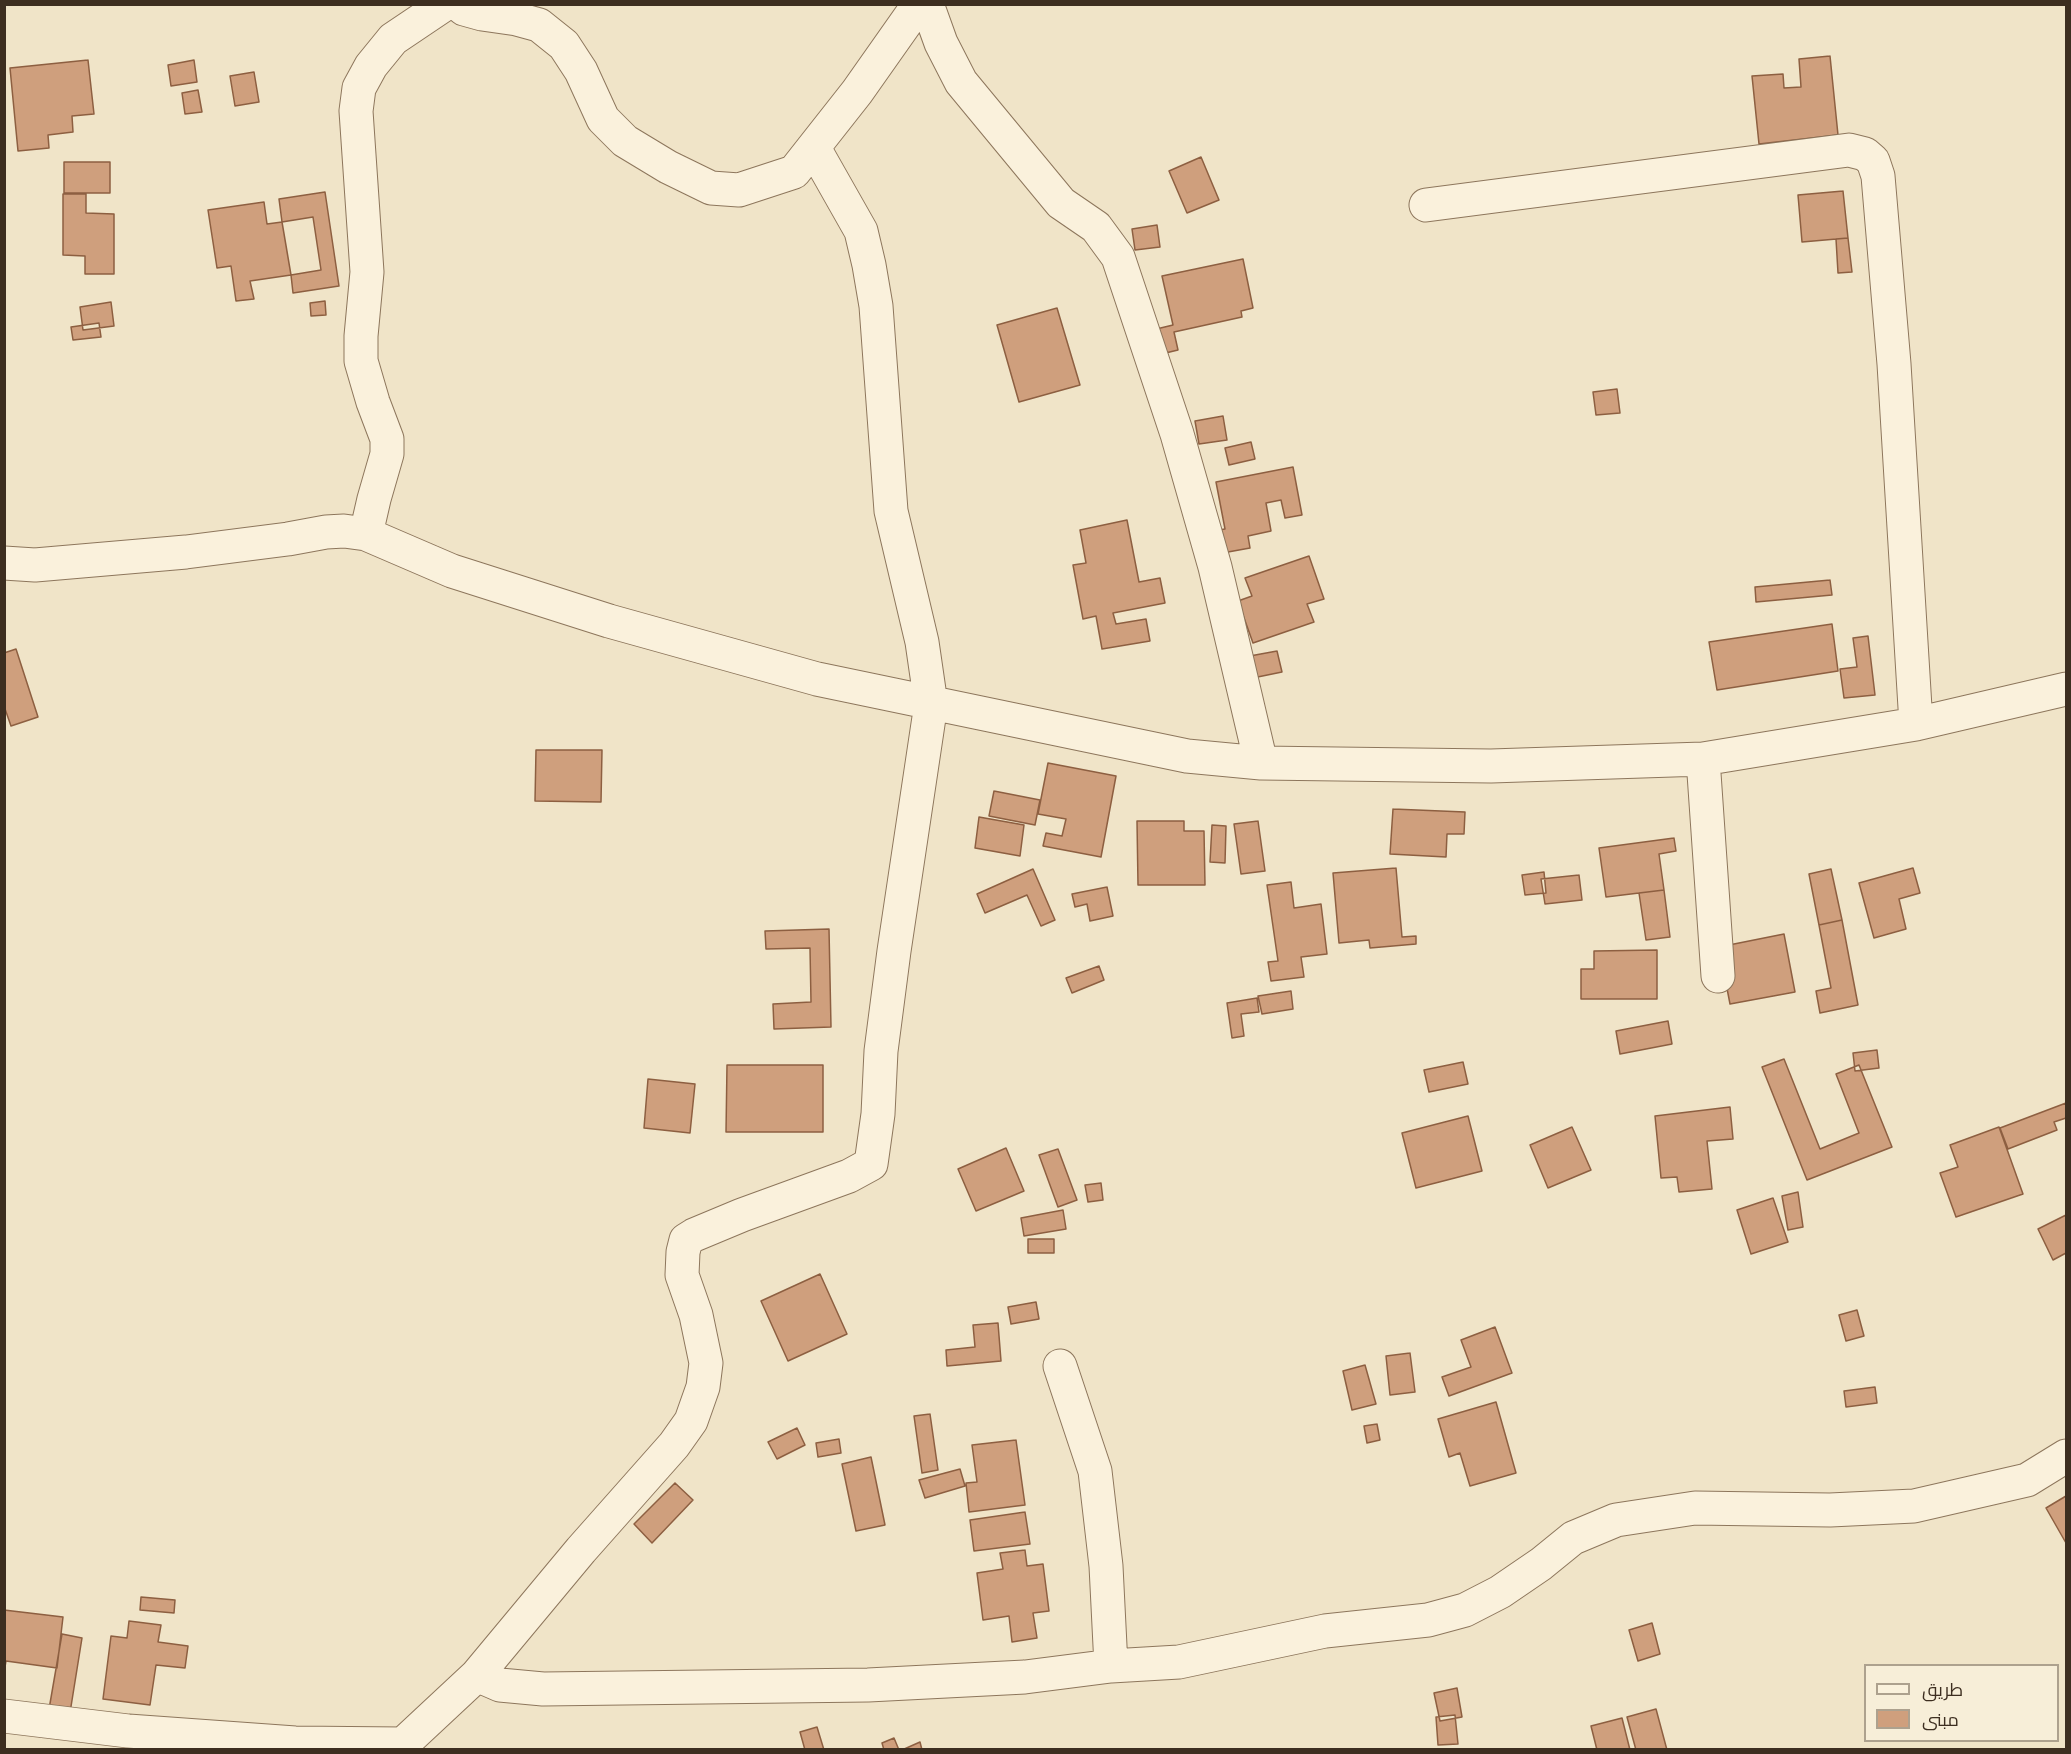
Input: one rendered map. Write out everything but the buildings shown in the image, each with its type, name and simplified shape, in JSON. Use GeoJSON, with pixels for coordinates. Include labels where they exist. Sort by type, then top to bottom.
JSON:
{"type":"FeatureCollection","features":[{"type":"Feature","properties":{"kind":"street"},"geometry":{"type":"LineString","coordinates":[[366,534],[387,454],[387,439],[361,361],[367,272],[356,111],[359,88],[371,66],[393,39],[445,4]]}},
{"type":"Feature","properties":{"kind":"street"},"geometry":{"type":"LineString","coordinates":[[458,4],[464,9],[482,14],[539,25],[564,45],[581,72],[603,119],[625,141],[668,167],[711,188],[739,190],[794,172],[919,4]]}},
{"type":"Feature","properties":{"kind":"street"},"geometry":{"type":"LineString","coordinates":[[927,4],[941,43],[960,82],[1061,203],[1096,227],[1118,257],[1177,434],[1215,567],[1261,763]]}},
{"type":"Feature","properties":{"kind":"street"},"geometry":{"type":"LineString","coordinates":[[4,1716],[128,1731],[295,1743],[402,1747],[477,1675],[581,1550],[674,1445],[691,1420],[703,1387],[706,1363],[696,1315],[682,1275],[686,1240],[742,1215],[849,1176],[870,1164],[878,1114],[881,1051],[894,951],[931,704],[922,642],[891,511],[876,306],[869,264],[861,231],[814,148]]}},
{"type":"Feature","properties":{"kind":"street"},"geometry":{"type":"LineString","coordinates":[[1426,205],[1850,150],[1865,154],[1873,161],[1878,176],[1893,354],[1916,724]]}},
{"type":"Feature","properties":{"kind":"street"},"geometry":{"type":"LineString","coordinates":[[4,563],[35,565],[186,552],[288,539],[326,531],[366,534],[452,571],[609,621],[818,679],[1187,756],[1261,763],[1491,766],[1703,759],[1916,724],[2067,689]]}},
{"type":"Feature","properties":{"kind":"street"},"geometry":{"type":"LineString","coordinates":[[1703,759],[1718,976]]}},
{"type":"Feature","properties":{"kind":"street"},"geometry":{"type":"LineString","coordinates":[[1060,1366],[1095,1471],[1106,1566],[1111,1666]]}},
{"type":"Feature","properties":{"kind":"street"},"geometry":{"type":"LineString","coordinates":[[477,1675],[500,1685],[543,1689],[868,1685],[1025,1677],[1111,1666],[1179,1662],[1324,1631],[1428,1620],[1465,1610],[1500,1592],[1541,1564],[1573,1538],[1616,1520],[1695,1508],[1830,1510],[1914,1506],[2027,1480],[2067,1456]]}}]}
